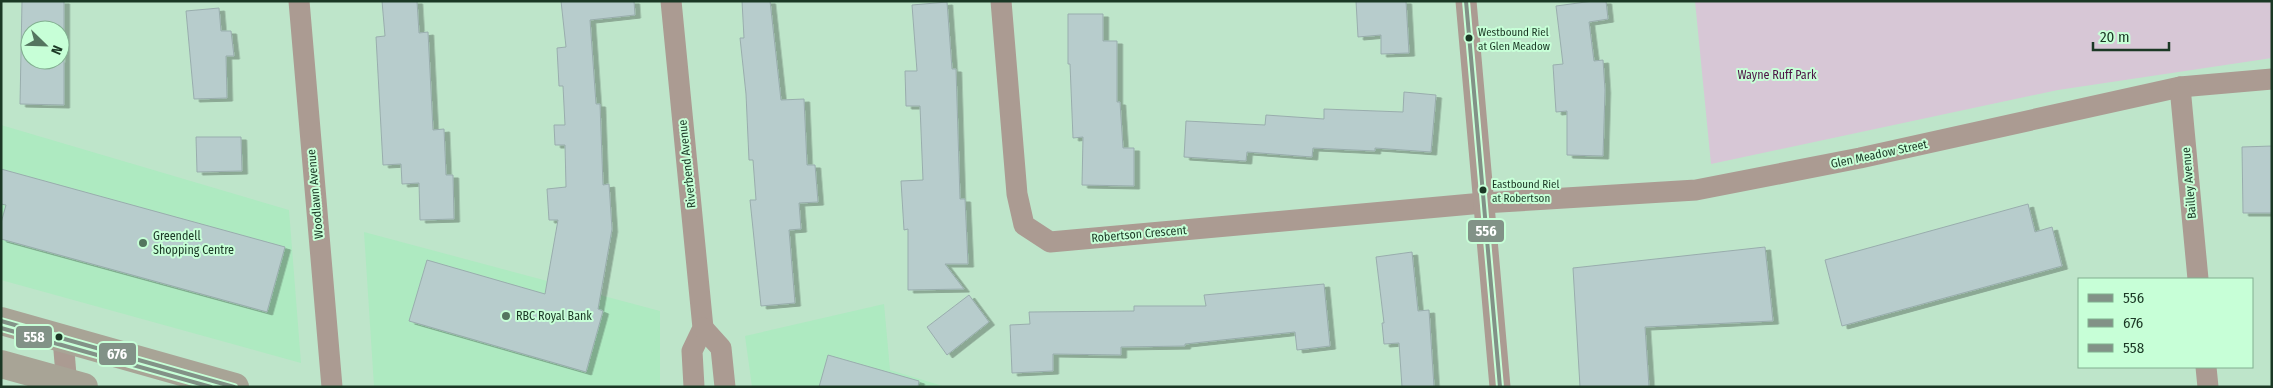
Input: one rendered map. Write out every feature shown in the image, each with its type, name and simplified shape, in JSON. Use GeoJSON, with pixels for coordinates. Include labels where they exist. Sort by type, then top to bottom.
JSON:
{"type":"FeatureCollection","features":[{"type":"Feature","properties":{"kind":"main road"},"geometry":{"type":"LineString","coordinates":[[1,321],[235,387]]}},
{"type":"Feature","properties":{"kind":"main road"},"geometry":{"type":"LineString","coordinates":[[1,364],[72,385]]}},
{"type":"Feature","properties":{"kind":"street","name":"Woodlawn Avenue"},"geometry":{"type":"LineString","coordinates":[[299,1],[332,387]]}},
{"type":"Feature","properties":{"kind":"street","name":"Riverbend Avenue"},"geometry":{"type":"LineString","coordinates":[[671,1],[703,328]]}},
{"type":"Feature","properties":{"kind":"street","name":"Robertson Crescent"},"geometry":{"type":"LineString","coordinates":[[1001,1],[1017,194],[1024,225],[1050,242],[1483,203]]}},
{"type":"Feature","properties":{"kind":"street"},"geometry":{"type":"LineString","coordinates":[[1466,1],[1500,387]]}},
{"type":"Feature","properties":{"kind":"street","name":"Glen Meadow Street"},"geometry":{"type":"LineString","coordinates":[[1483,203],[1696,190],[1860,158],[2180,87],[2272,79]]}},
{"type":"Feature","properties":{"kind":"street","name":"Bailley Avenue"},"geometry":{"type":"LineString","coordinates":[[2180,87],[2198,278]]}},
{"type":"Feature","properties":{"kind":"street"},"geometry":{"type":"LineString","coordinates":[[694,387],[692,352],[703,328],[721,348],[724,387]]}},
{"type":"Feature","properties":{"kind":"street"},"geometry":{"type":"LineString","coordinates":[[63,339],[72,385]]}},
{"type":"Feature","properties":{"kind":"street"},"geometry":{"type":"LineString","coordinates":[[2206,368],[2208,387]]}},
{"type":"Feature","properties":{"kind":"shaded area"},"geometry":{"type":"Polygon","coordinates":[[[1,125],[289,210],[301,363],[1,280],[1,125]]]}},
{"type":"Feature","properties":{"kind":"shaded area"},"geometry":{"type":"Polygon","coordinates":[[[364,232],[660,311],[660,387],[374,386],[364,232]]]}},
{"type":"Feature","properties":{"kind":"shaded area"},"geometry":{"type":"Polygon","coordinates":[[[884,304],[890,370],[946,387],[752,387],[745,336],[884,304]]]}},
{"type":"Feature","properties":{"kind":"green space","name":"Wayne Ruff Park"},"geometry":{"type":"Polygon","coordinates":[[[1695,1],[2272,1],[2272,58],[2058,90],[1711,164],[1695,1]]]}},
{"type":"Feature","properties":{"kind":"building"},"geometry":{"type":"Polygon","coordinates":[[[22,1],[64,1],[64,20],[22,20],[22,1]]]}},
{"type":"Feature","properties":{"kind":"building"},"geometry":{"type":"Polygon","coordinates":[[[382,1],[417,1],[419,33],[428,32],[433,130],[444,129],[446,175],[453,175],[454,219],[420,220],[419,183],[402,184],[401,164],[383,165],[376,37],[385,36],[382,1]]]}},
{"type":"Feature","properties":{"kind":"building"},"geometry":{"type":"Polygon","coordinates":[[[561,1],[634,1],[635,15],[590,20],[596,104],[600,104],[603,185],[609,184],[612,229],[598,309],[603,311],[586,372],[409,321],[427,260],[545,294],[558,220],[549,220],[547,189],[566,187],[565,145],[555,145],[554,125],[565,125],[563,86],[559,86],[557,48],[566,47],[561,1]]]}},
{"type":"Feature","properties":{"kind":"building"},"geometry":{"type":"Polygon","coordinates":[[[742,1],[770,1],[781,100],[804,99],[807,165],[815,165],[818,202],[799,203],[801,229],[789,230],[795,303],[761,306],[750,200],[756,200],[753,160],[749,160],[746,94],[740,38],[744,38],[742,1]]]}},
{"type":"Feature","properties":{"kind":"building"},"geometry":{"type":"Polygon","coordinates":[[[1356,1],[1406,1],[1409,53],[1381,54],[1381,35],[1358,37],[1356,1]]]}},
{"type":"Feature","properties":{"kind":"building"},"geometry":{"type":"Polygon","coordinates":[[[1606,1],[1608,19],[1589,22],[1594,61],[1603,60],[1605,90],[1603,156],[1567,155],[1567,111],[1556,112],[1553,65],[1563,64],[1556,6],[1606,1]]]}},
{"type":"Feature","properties":{"kind":"building"},"geometry":{"type":"Polygon","coordinates":[[[947,2],[952,69],[956,69],[960,199],[965,199],[968,264],[945,264],[964,289],[908,290],[908,229],[904,230],[901,181],[923,180],[920,106],[906,106],[905,71],[917,71],[912,5],[947,2]]]}},
{"type":"Feature","properties":{"kind":"building"},"geometry":{"type":"Polygon","coordinates":[[[219,8],[221,31],[231,31],[234,56],[226,56],[227,98],[194,99],[186,11],[219,8]]]}},
{"type":"Feature","properties":{"kind":"building"},"geometry":{"type":"Polygon","coordinates":[[[1068,14],[1103,14],[1103,41],[1117,41],[1117,102],[1120,102],[1123,148],[1134,148],[1134,186],[1082,185],[1083,137],[1073,138],[1070,64],[1068,64],[1068,14]]]}},
{"type":"Feature","properties":{"kind":"building"},"geometry":{"type":"Polygon","coordinates":[[[21,70],[64,70],[64,105],[20,104],[21,70]]]}},
{"type":"Feature","properties":{"kind":"building"},"geometry":{"type":"Polygon","coordinates":[[[1404,92],[1436,95],[1431,152],[1375,148],[1375,151],[1313,148],[1312,157],[1247,152],[1246,161],[1184,157],[1186,121],[1265,125],[1266,115],[1324,119],[1324,109],[1403,112],[1404,92]]]}},
{"type":"Feature","properties":{"kind":"building"},"geometry":{"type":"Polygon","coordinates":[[[196,137],[241,137],[242,171],[197,172],[196,137]]]}},
{"type":"Feature","properties":{"kind":"building"},"geometry":{"type":"Polygon","coordinates":[[[2272,146],[2272,213],[2243,213],[2242,147],[2272,146]]]}},
{"type":"Feature","properties":{"kind":"building","name":"Greendell Shopping Centre"},"geometry":{"type":"Polygon","coordinates":[[[1,169],[285,247],[267,312],[1,239],[1,223],[6,205],[1,204],[1,169]]]}},
{"type":"Feature","properties":{"kind":"building"},"geometry":{"type":"Polygon","coordinates":[[[2028,204],[2035,232],[2052,227],[2062,266],[1842,326],[1825,260],[2028,204]]]}},
{"type":"Feature","properties":{"kind":"building"},"geometry":{"type":"Polygon","coordinates":[[[1765,247],[1773,321],[1645,327],[1649,387],[1580,387],[1573,268],[1765,247]]]}},
{"type":"Feature","properties":{"kind":"building"},"geometry":{"type":"Polygon","coordinates":[[[1412,252],[1418,311],[1429,310],[1434,387],[1402,387],[1399,343],[1384,344],[1382,323],[1384,323],[1376,257],[1412,252]]]}},
{"type":"Feature","properties":{"kind":"building"},"geometry":{"type":"Polygon","coordinates":[[[1324,284],[1330,346],[1297,350],[1295,332],[1185,344],[1185,346],[1121,347],[1121,355],[1053,354],[1053,371],[1012,373],[1010,325],[1030,324],[1029,312],[1134,311],[1134,306],[1206,306],[1204,295],[1324,284]]]}},
{"type":"Feature","properties":{"kind":"building"},"geometry":{"type":"Polygon","coordinates":[[[969,295],[989,322],[947,355],[927,327],[969,295]]]}},
{"type":"Feature","properties":{"kind":"building"},"geometry":{"type":"Polygon","coordinates":[[[828,355],[919,381],[918,387],[819,387],[828,355]]]}},
{"type":"Feature","properties":{"kind":"transit line","name":"556"},"geometry":{"type":"LineString","coordinates":[[1466,1],[1500,387]]}},
{"type":"Feature","properties":{"kind":"transit line","name":"676"},"geometry":{"type":"LineString","coordinates":[[1,321],[234,387]]}},
{"type":"Feature","properties":{"kind":"transit line","name":"558"},"geometry":{"type":"LineString","coordinates":[[1,328],[211,387]]}},
{"type":"Feature","properties":{"kind":"place","name":"Westbound Riel at Glen Meadow"},"geometry":{"type":"Point","coordinates":[1469,38]}},
{"type":"Feature","properties":{"kind":"place","name":"Eastbound Riel at Robertson"},"geometry":{"type":"Point","coordinates":[1483,190]}},
{"type":"Feature","properties":{"kind":"place","name":"Greendell Shopping Centre"},"geometry":{"type":"Point","coordinates":[143,243]}},
{"type":"Feature","properties":{"kind":"place","name":"RBC Royal Bank"},"geometry":{"type":"Point","coordinates":[506,316]}}]}
